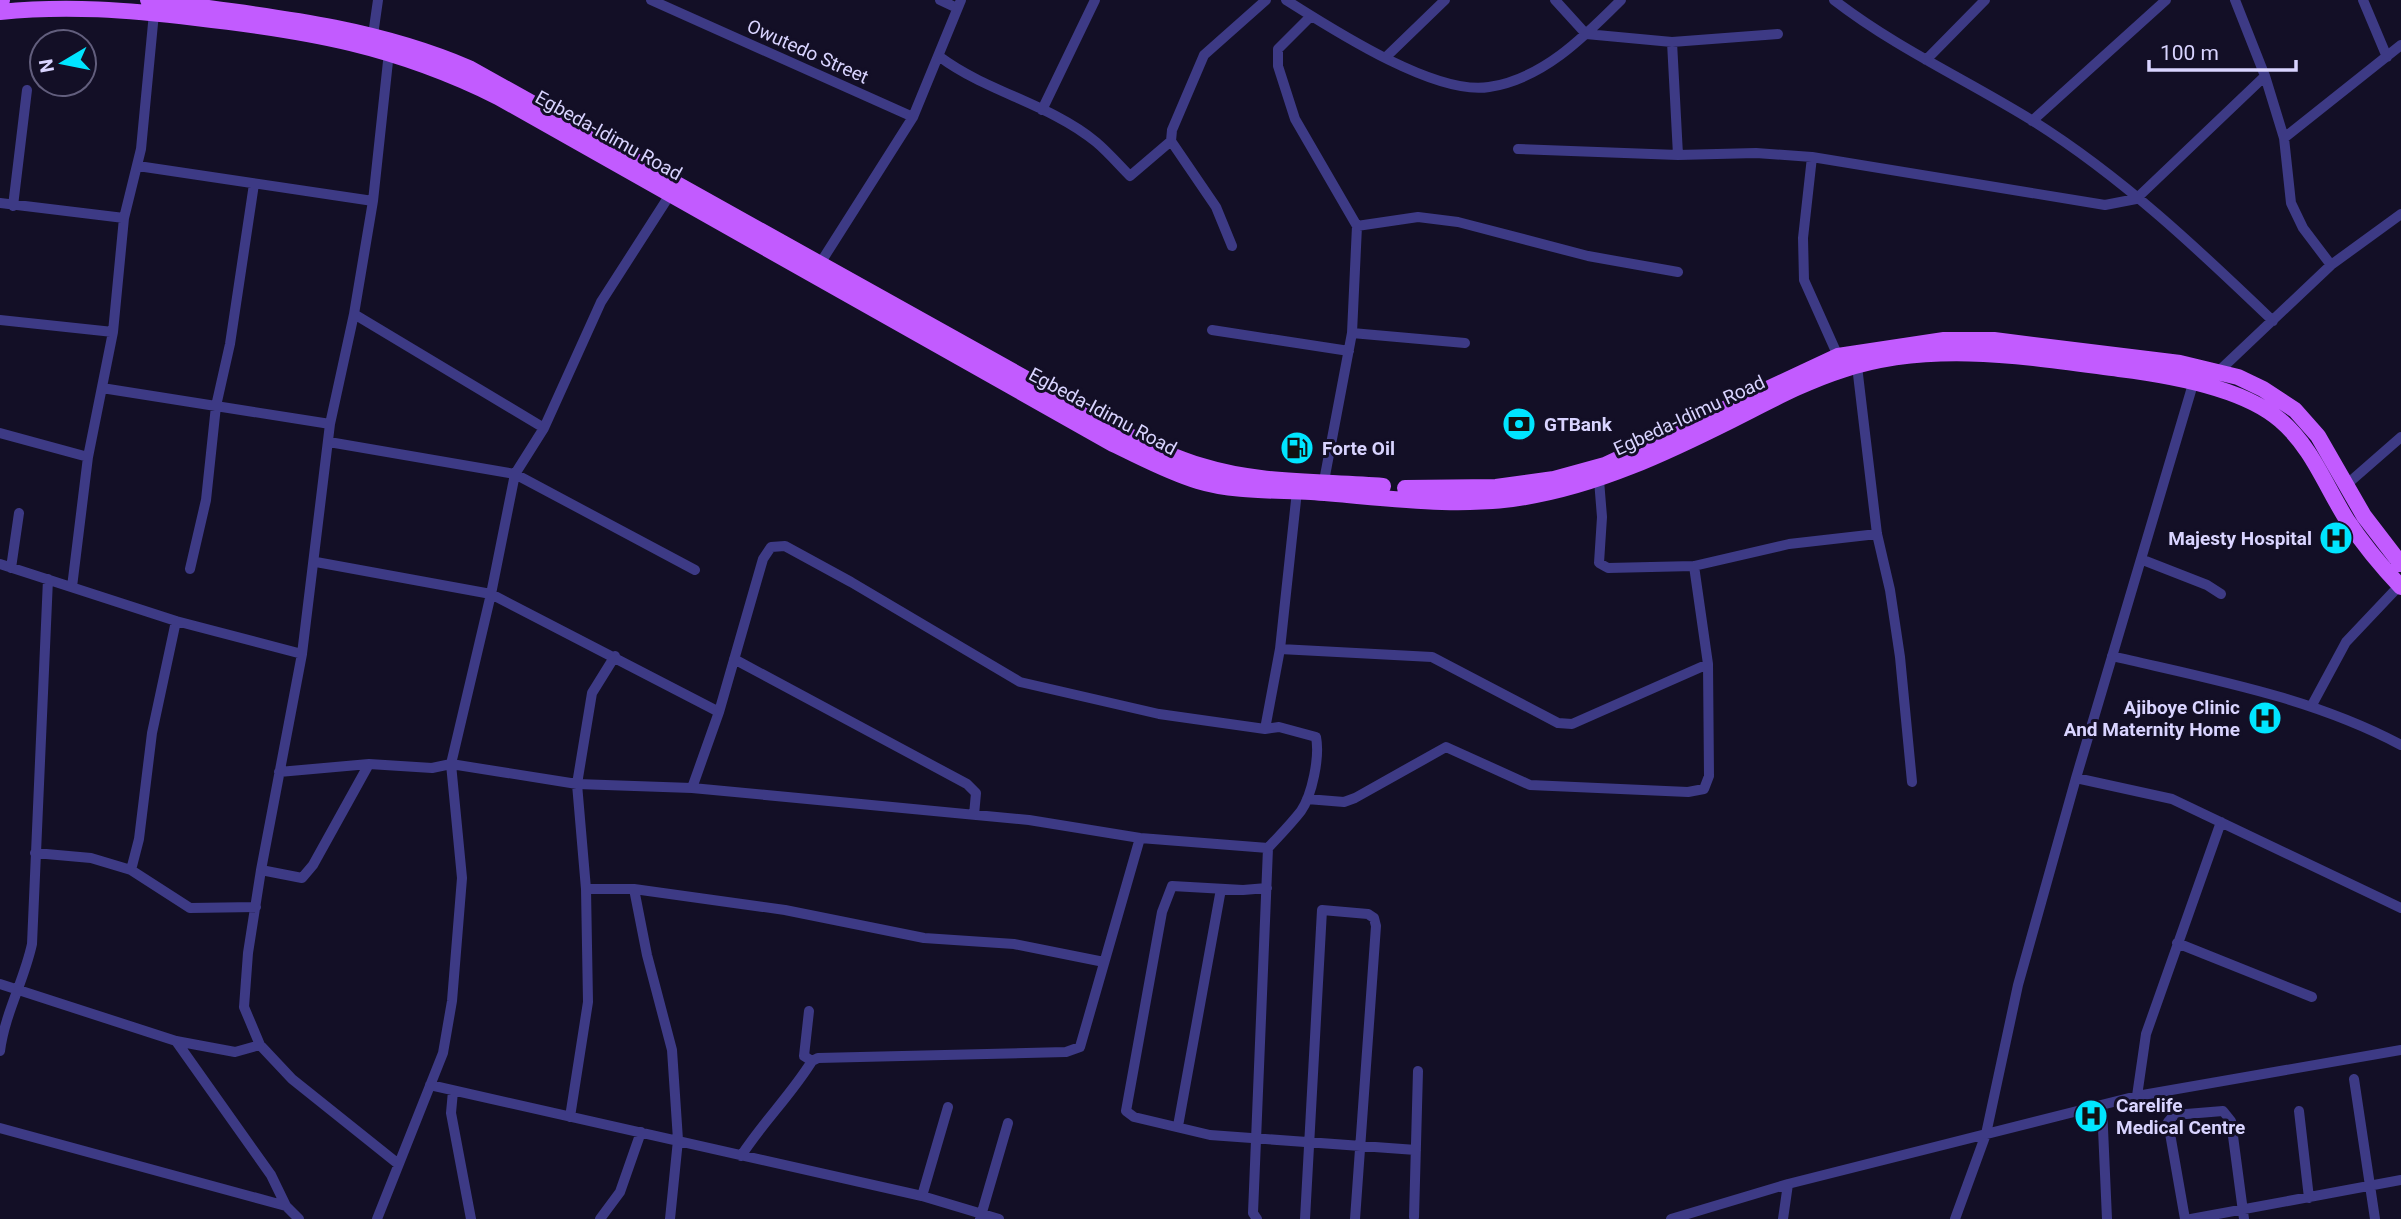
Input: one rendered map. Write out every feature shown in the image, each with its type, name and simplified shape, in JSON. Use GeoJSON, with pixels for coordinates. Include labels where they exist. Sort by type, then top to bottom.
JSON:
{"type":"FeatureCollection","features":[{"type":"Feature","properties":{"kind":"main road","name":"Egbeda-Idimu Road"},"geometry":{"type":"LineString","coordinates":[[0,12],[51,6],[151,7],[310,22],[373,35],[436,54],[470,68],[1118,430],[1168,455],[1204,467],[1245,475],[1410,488],[1496,487],[1554,479],[1605,465],[1857,366],[1907,356],[1984,354],[2138,364],[2219,371],[2263,389],[2295,410],[2318,436],[2345,486],[2401,564]]}},
{"type":"Feature","properties":{"kind":"main road","name":"Egbeda-Idimu Road"},"geometry":{"type":"LineString","coordinates":[[151,7],[295,31],[389,51],[453,75],[671,193],[1156,466],[1200,482],[1244,489],[1479,500],[1524,497],[1598,480],[1838,356],[1944,340],[1994,340],[2138,364],[2256,403],[2280,420],[2302,442],[2347,519],[2400,587]]}},
{"type":"Feature","properties":{"kind":"street"},"geometry":{"type":"LineString","coordinates":[[373,35],[378,0]]}},
{"type":"Feature","properties":{"kind":"street","name":"Owutedo Street"},"geometry":{"type":"LineString","coordinates":[[651,0],[913,117]]}},
{"type":"Feature","properties":{"kind":"street"},"geometry":{"type":"LineString","coordinates":[[821,262],[913,117],[940,57],[959,4],[940,0]]}},
{"type":"Feature","properties":{"kind":"street"},"geometry":{"type":"LineString","coordinates":[[1042,110],[1095,0]]}},
{"type":"Feature","properties":{"kind":"street"},"geometry":{"type":"LineString","coordinates":[[940,57],[955,68],[1042,110],[1094,141],[1130,176],[1171,141],[1175,120],[1204,55],[1266,0]]}},
{"type":"Feature","properties":{"kind":"street"},"geometry":{"type":"LineString","coordinates":[[1286,0],[1387,57],[1454,85],[1488,88],[1546,65],[1587,34],[1621,0]]}},
{"type":"Feature","properties":{"kind":"street"},"geometry":{"type":"LineString","coordinates":[[1387,57],[1445,0]]}},
{"type":"Feature","properties":{"kind":"street"},"geometry":{"type":"LineString","coordinates":[[1555,0],[1587,34],[1672,42],[1778,34]]}},
{"type":"Feature","properties":{"kind":"street"},"geometry":{"type":"LineString","coordinates":[[1834,0],[1926,61],[2032,121],[2118,180],[2136,199],[2190,242],[2273,321]]}},
{"type":"Feature","properties":{"kind":"street"},"geometry":{"type":"LineString","coordinates":[[1926,61],[1985,0]]}},
{"type":"Feature","properties":{"kind":"street"},"geometry":{"type":"LineString","coordinates":[[2032,121],[2166,0]]}},
{"type":"Feature","properties":{"kind":"street"},"geometry":{"type":"LineString","coordinates":[[2235,0],[2265,76],[2284,138],[2291,203],[2302,228],[2331,265]]}},
{"type":"Feature","properties":{"kind":"street"},"geometry":{"type":"LineString","coordinates":[[2363,0],[2387,57]]}},
{"type":"Feature","properties":{"kind":"street"},"geometry":{"type":"LineString","coordinates":[[72,587],[88,457],[113,332],[124,218],[138,166],[151,7]]}},
{"type":"Feature","properties":{"kind":"street"},"geometry":{"type":"LineString","coordinates":[[1311,16],[1279,49],[1278,66],[1295,119],[1357,226],[1357,275],[1352,332],[1324,481]]}},
{"type":"Feature","properties":{"kind":"street"},"geometry":{"type":"LineString","coordinates":[[1672,42],[1678,155]]}},
{"type":"Feature","properties":{"kind":"street"},"geometry":{"type":"LineString","coordinates":[[2284,138],[2401,45]]}},
{"type":"Feature","properties":{"kind":"street"},"geometry":{"type":"LineString","coordinates":[[389,51],[373,201],[354,314],[330,424],[316,562],[302,654],[261,870],[248,953],[244,1007],[261,1045],[292,1079],[397,1163]]}},
{"type":"Feature","properties":{"kind":"street"},"geometry":{"type":"LineString","coordinates":[[1518,149],[1678,155],[1756,153],[1812,157],[2105,205],[2136,199],[2265,76]]}},
{"type":"Feature","properties":{"kind":"street"},"geometry":{"type":"LineString","coordinates":[[13,206],[27,90]]}},
{"type":"Feature","properties":{"kind":"street"},"geometry":{"type":"LineString","coordinates":[[1171,141],[1216,207],[1232,246]]}},
{"type":"Feature","properties":{"kind":"street"},"geometry":{"type":"LineString","coordinates":[[1812,157],[1803,238],[1804,280],[1838,356]]}},
{"type":"Feature","properties":{"kind":"street"},"geometry":{"type":"LineString","coordinates":[[138,166],[373,201]]}},
{"type":"Feature","properties":{"kind":"street"},"geometry":{"type":"LineString","coordinates":[[190,569],[206,500],[216,406],[230,344],[254,184]]}},
{"type":"Feature","properties":{"kind":"street"},"geometry":{"type":"LineString","coordinates":[[377,1219],[397,1163],[443,1053],[453,1001],[462,878],[451,764],[491,594],[515,474],[544,428],[601,302],[671,193]]}},
{"type":"Feature","properties":{"kind":"street"},"geometry":{"type":"LineString","coordinates":[[0,203],[124,218]]}},
{"type":"Feature","properties":{"kind":"street"},"geometry":{"type":"LineString","coordinates":[[2219,371],[2331,265],[2401,214]]}},
{"type":"Feature","properties":{"kind":"street"},"geometry":{"type":"LineString","coordinates":[[1357,226],[1418,217],[1458,222],[1588,256],[1678,272]]}},
{"type":"Feature","properties":{"kind":"street"},"geometry":{"type":"LineString","coordinates":[[354,314],[544,428]]}},
{"type":"Feature","properties":{"kind":"street"},"geometry":{"type":"LineString","coordinates":[[0,320],[113,332]]}},
{"type":"Feature","properties":{"kind":"street"},"geometry":{"type":"LineString","coordinates":[[1212,330],[1349,351]]}},
{"type":"Feature","properties":{"kind":"street"},"geometry":{"type":"LineString","coordinates":[[1352,332],[1465,343]]}},
{"type":"Feature","properties":{"kind":"street"},"geometry":{"type":"LineString","coordinates":[[1857,366],[1877,534],[1890,590],[1900,657],[1912,782]]}},
{"type":"Feature","properties":{"kind":"street"},"geometry":{"type":"LineString","coordinates":[[1955,1219],[1986,1134],[2014,1000],[2076,778],[2143,560],[2193,384]]}},
{"type":"Feature","properties":{"kind":"street"},"geometry":{"type":"LineString","coordinates":[[102,388],[330,424]]}},
{"type":"Feature","properties":{"kind":"street"},"geometry":{"type":"LineString","coordinates":[[0,433],[88,457]]}},
{"type":"Feature","properties":{"kind":"street"},"geometry":{"type":"LineString","coordinates":[[2345,486],[2401,437]]}},
{"type":"Feature","properties":{"kind":"street"},"geometry":{"type":"LineString","coordinates":[[329,442],[515,474],[695,570]]}},
{"type":"Feature","properties":{"kind":"street"},"geometry":{"type":"LineString","coordinates":[[1598,480],[1602,517],[1599,563],[1603,567],[1694,566],[1789,544],[1877,534]]}},
{"type":"Feature","properties":{"kind":"street"},"geometry":{"type":"LineString","coordinates":[[1265,729],[1280,649],[1297,491]]}},
{"type":"Feature","properties":{"kind":"street"},"geometry":{"type":"LineString","coordinates":[[11,568],[19,513]]}},
{"type":"Feature","properties":{"kind":"street"},"geometry":{"type":"LineString","coordinates":[[692,788],[719,712],[763,559],[771,547],[785,546],[1020,682],[1159,714],[1265,729],[1279,727],[1316,737],[1318,747],[1307,799],[1302,810],[1268,848],[1253,1213],[1257,1219]]}},
{"type":"Feature","properties":{"kind":"street"},"geometry":{"type":"LineString","coordinates":[[2143,560],[2207,585],[2221,594]]}},
{"type":"Feature","properties":{"kind":"street"},"geometry":{"type":"LineString","coordinates":[[316,562],[491,594],[719,712]]}},
{"type":"Feature","properties":{"kind":"street"},"geometry":{"type":"LineString","coordinates":[[0,564],[176,621],[302,654]]}},
{"type":"Feature","properties":{"kind":"street"},"geometry":{"type":"LineString","coordinates":[[1307,799],[1343,802],[1355,798],[1446,747],[1530,785],[1688,792],[1704,789],[1709,776],[1707,664],[1694,566]]}},
{"type":"Feature","properties":{"kind":"street"},"geometry":{"type":"LineString","coordinates":[[0,1051],[2,1030],[26,971],[32,944],[48,579]]}},
{"type":"Feature","properties":{"kind":"street"},"geometry":{"type":"LineString","coordinates":[[2312,705],[2346,642],[2400,587]]}},
{"type":"Feature","properties":{"kind":"street"},"geometry":{"type":"LineString","coordinates":[[131,870],[139,839],[152,733],[176,621]]}},
{"type":"Feature","properties":{"kind":"street"},"geometry":{"type":"LineString","coordinates":[[1280,649],[1432,657],[1558,723],[1572,724],[1707,664]]}},
{"type":"Feature","properties":{"kind":"street"},"geometry":{"type":"LineString","coordinates":[[570,1117],[588,1002],[586,889],[578,784],[592,693],[615,656]]}},
{"type":"Feature","properties":{"kind":"street"},"geometry":{"type":"LineString","coordinates":[[2112,656],[2312,705],[2364,725],[2401,746]]}},
{"type":"Feature","properties":{"kind":"street"},"geometry":{"type":"LineString","coordinates":[[734,659],[967,784],[976,793],[974,815]]}},
{"type":"Feature","properties":{"kind":"street"},"geometry":{"type":"LineString","coordinates":[[279,772],[369,764],[432,768],[451,764],[578,784],[692,788],[1028,820],[1140,838],[1268,848]]}},
{"type":"Feature","properties":{"kind":"street"},"geometry":{"type":"LineString","coordinates":[[261,870],[303,878],[313,865],[369,764]]}},
{"type":"Feature","properties":{"kind":"street"},"geometry":{"type":"LineString","coordinates":[[2076,778],[2172,799],[2401,908]]}},
{"type":"Feature","properties":{"kind":"street"},"geometry":{"type":"LineString","coordinates":[[2137,1096],[2144,1042],[2221,822]]}},
{"type":"Feature","properties":{"kind":"street"},"geometry":{"type":"LineString","coordinates":[[809,1011],[803,1047],[804,1056],[812,1061],[845,1056],[1066,1052],[1080,1047],[1140,838]]}},
{"type":"Feature","properties":{"kind":"street"},"geometry":{"type":"LineString","coordinates":[[36,853],[91,858],[131,870],[190,908],[256,907]]}},
{"type":"Feature","properties":{"kind":"street"},"geometry":{"type":"LineString","coordinates":[[1267,888],[1172,886],[1165,900],[1126,1098],[1126,1111],[1134,1118],[1210,1135],[1416,1150]]}},
{"type":"Feature","properties":{"kind":"street"},"geometry":{"type":"LineString","coordinates":[[586,889],[634,889],[785,910],[925,938],[1014,944],[1104,961]]}},
{"type":"Feature","properties":{"kind":"street"},"geometry":{"type":"LineString","coordinates":[[634,889],[647,955],[672,1050],[678,1140],[670,1219]]}},
{"type":"Feature","properties":{"kind":"street"},"geometry":{"type":"LineString","coordinates":[[1178,1126],[1221,889]]}},
{"type":"Feature","properties":{"kind":"street"},"geometry":{"type":"LineString","coordinates":[[1305,1219],[1322,910],[1367,914],[1374,918],[1376,926],[1355,1219]]}},
{"type":"Feature","properties":{"kind":"street"},"geometry":{"type":"LineString","coordinates":[[2177,943],[2283,989],[2312,998]]}},
{"type":"Feature","properties":{"kind":"street"},"geometry":{"type":"LineString","coordinates":[[0,984],[177,1041],[235,1052],[261,1045]]}},
{"type":"Feature","properties":{"kind":"street"},"geometry":{"type":"LineString","coordinates":[[177,1041],[271,1175],[286,1206],[299,1219]]}},
{"type":"Feature","properties":{"kind":"street"},"geometry":{"type":"LineString","coordinates":[[1671,1219],[1788,1185],[2137,1096],[2401,1050]]}},
{"type":"Feature","properties":{"kind":"street"},"geometry":{"type":"LineString","coordinates":[[741,1156],[757,1131],[787,1098],[812,1061]]}},
{"type":"Feature","properties":{"kind":"street"},"geometry":{"type":"LineString","coordinates":[[1414,1217],[1418,1071]]}},
{"type":"Feature","properties":{"kind":"street"},"geometry":{"type":"LineString","coordinates":[[2354,1079],[2375,1219]]}},
{"type":"Feature","properties":{"kind":"street"},"geometry":{"type":"LineString","coordinates":[[430,1085],[922,1196],[980,1216],[999,1219]]}},
{"type":"Feature","properties":{"kind":"street"},"geometry":{"type":"LineString","coordinates":[[453,1090],[451,1112],[471,1219]]}},
{"type":"Feature","properties":{"kind":"street"},"geometry":{"type":"LineString","coordinates":[[2102,1106],[2107,1219]]}},
{"type":"Feature","properties":{"kind":"street"},"geometry":{"type":"LineString","coordinates":[[922,1196],[948,1107]]}},
{"type":"Feature","properties":{"kind":"street"},"geometry":{"type":"LineString","coordinates":[[2243,1214],[2229,1116],[2223,1111],[2174,1115],[2168,1122],[2188,1219],[2243,1214],[2401,1180]]}},
{"type":"Feature","properties":{"kind":"street"},"geometry":{"type":"LineString","coordinates":[[2299,1111],[2309,1198]]}},
{"type":"Feature","properties":{"kind":"street"},"geometry":{"type":"LineString","coordinates":[[980,1216],[1009,1123]]}},
{"type":"Feature","properties":{"kind":"street"},"geometry":{"type":"LineString","coordinates":[[0,1128],[286,1206]]}},
{"type":"Feature","properties":{"kind":"street"},"geometry":{"type":"LineString","coordinates":[[600,1219],[620,1192],[641,1132]]}},
{"type":"Feature","properties":{"kind":"street"},"geometry":{"type":"LineString","coordinates":[[1783,1219],[1788,1185]]}},
{"type":"Feature","properties":{"kind":"place","name":"GTBank"},"geometry":{"type":"Point","coordinates":[1519,424]}},
{"type":"Feature","properties":{"kind":"place","name":"Forte Oil"},"geometry":{"type":"Point","coordinates":[1297,448]}},
{"type":"Feature","properties":{"kind":"place","name":"Majesty Hospital"},"geometry":{"type":"Point","coordinates":[2336,538]}},
{"type":"Feature","properties":{"kind":"place","name":"Ajiboye Clinic And Maternity Home"},"geometry":{"type":"Point","coordinates":[2265,718]}},
{"type":"Feature","properties":{"kind":"place","name":"Carelife Medical Centre"},"geometry":{"type":"Point","coordinates":[2091,1116]}}]}
